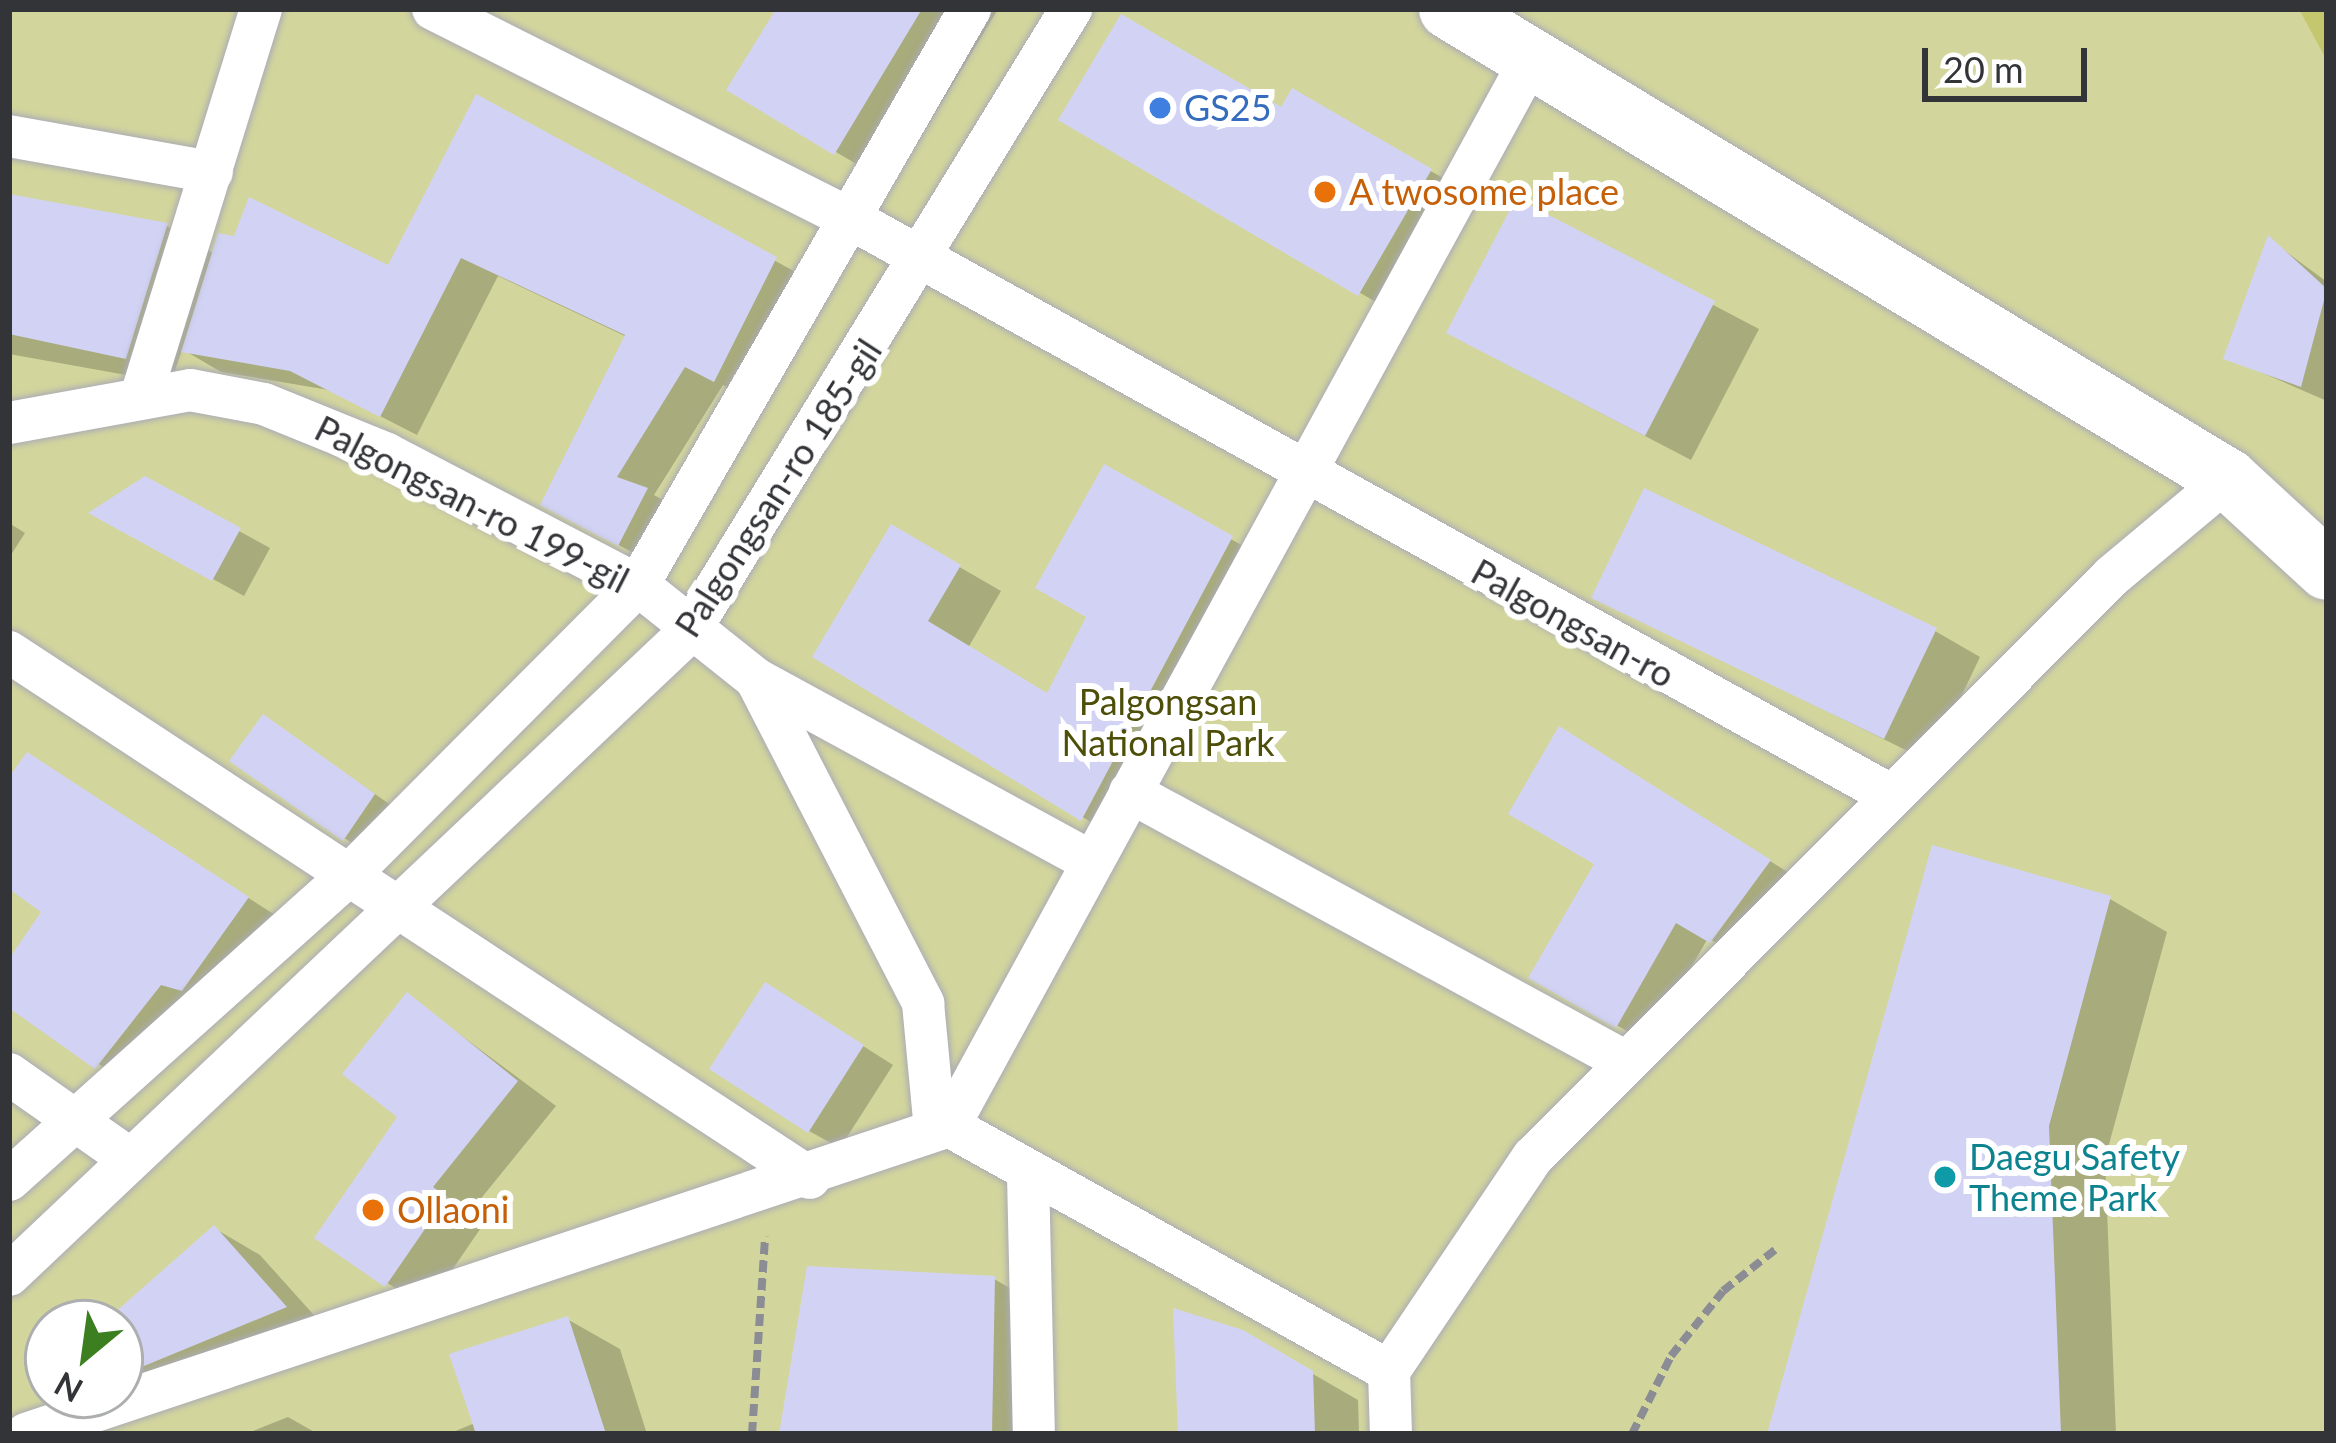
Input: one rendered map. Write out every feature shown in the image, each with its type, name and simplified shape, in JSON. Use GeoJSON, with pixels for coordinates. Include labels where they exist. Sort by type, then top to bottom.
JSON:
{"type":"FeatureCollection","features":[{"type":"Feature","properties":{"kind":"main road"},"geometry":{"type":"LineString","coordinates":[[1449,9],[2228,479],[2327,571]]}},
{"type":"Feature","properties":{"kind":"street"},"geometry":{"type":"LineString","coordinates":[[142,393],[261,9]]}},
{"type":"Feature","properties":{"kind":"street","name":"Palgongsan-ro"},"geometry":{"type":"LineString","coordinates":[[433,9],[853,220],[1302,476],[1892,796]]}},
{"type":"Feature","properties":{"kind":"street","name":"Palgongsan-ro 185-gil"},"geometry":{"type":"LineString","coordinates":[[9,1180],[73,1117],[349,875],[638,585],[853,220],[970,9]]}},
{"type":"Feature","properties":{"kind":"street","name":"Palgongsan-ro 185-gil"},"geometry":{"type":"LineString","coordinates":[[9,1276],[128,1157],[405,904],[688,632],[926,261],[1071,9]]}},
{"type":"Feature","properties":{"kind":"street"},"geometry":{"type":"LineString","coordinates":[[26,1434],[810,1178],[942,1127],[1532,58]]}},
{"type":"Feature","properties":{"kind":"street"},"geometry":{"type":"LineString","coordinates":[[9,136],[212,172]]}},
{"type":"Feature","properties":{"kind":"street","name":"Palgongsan-ro 199-gil"},"geometry":{"type":"LineString","coordinates":[[9,423],[142,393],[264,404],[387,454],[638,585],[688,632],[756,679],[1091,862]]}},
{"type":"Feature","properties":{"kind":"street"},"geometry":{"type":"LineString","coordinates":[[1391,1434],[1389,1371],[1533,1157],[2112,575],[2228,479]]}},
{"type":"Feature","properties":{"kind":"street"},"geometry":{"type":"LineString","coordinates":[[9,652],[349,875],[405,904],[810,1178]]}},
{"type":"Feature","properties":{"kind":"street"},"geometry":{"type":"LineString","coordinates":[[756,679],[923,1003],[942,1127]]}},
{"type":"Feature","properties":{"kind":"street"},"geometry":{"type":"LineString","coordinates":[[1130,793],[1626,1062]]}},
{"type":"Feature","properties":{"kind":"street"},"geometry":{"type":"LineString","coordinates":[[9,1074],[128,1157]]}},
{"type":"Feature","properties":{"kind":"street"},"geometry":{"type":"LineString","coordinates":[[942,1127],[1389,1371]]}},
{"type":"Feature","properties":{"kind":"street"},"geometry":{"type":"LineString","coordinates":[[1028,1175],[1034,1434]]}},
{"type":"Feature","properties":{"kind":"path"},"geometry":{"type":"LineString","coordinates":[[752,1434],[768,1192]]}},
{"type":"Feature","properties":{"kind":"path"},"geometry":{"type":"LineString","coordinates":[[1631,1434],[1671,1357],[1723,1292],[1775,1249]]}},
{"type":"Feature","properties":{"kind":"green space","name":"Palgongsan National Park"},"geometry":{"type":"Polygon","coordinates":[[[9,9],[2327,9],[2327,1434],[9,1434],[9,9]]]}},
{"type":"Feature","properties":{"kind":"green space"},"geometry":{"type":"Polygon","coordinates":[[[2299,9],[2327,9],[2327,61],[2299,9]]]}},
{"type":"Feature","properties":{"kind":"building"},"geometry":{"type":"Polygon","coordinates":[[[776,9],[922,9],[834,155],[726,90],[776,9]]]}},
{"type":"Feature","properties":{"kind":"building"},"geometry":{"type":"Polygon","coordinates":[[[1121,14],[1281,107],[1292,88],[1432,169],[1358,296],[1058,120],[1121,14]]]}},
{"type":"Feature","properties":{"kind":"building"},"geometry":{"type":"Polygon","coordinates":[[[476,94],[777,257],[714,382],[685,367],[617,477],[648,488],[618,546],[540,505],[625,335],[461,258],[380,417],[290,371],[181,352],[218,233],[234,236],[249,197],[388,265],[476,94]]]}},
{"type":"Feature","properties":{"kind":"building"},"geometry":{"type":"Polygon","coordinates":[[[9,194],[168,223],[126,359],[9,334],[9,194]]]}},
{"type":"Feature","properties":{"kind":"building"},"geometry":{"type":"Polygon","coordinates":[[[1516,198],[1715,301],[1645,436],[1446,333],[1516,198]]]}},
{"type":"Feature","properties":{"kind":"building"},"geometry":{"type":"Polygon","coordinates":[[[2268,235],[2327,289],[2301,387],[2223,359],[2268,235]]]}},
{"type":"Feature","properties":{"kind":"building"},"geometry":{"type":"Polygon","coordinates":[[[1104,464],[1233,536],[1081,821],[812,657],[891,524],[961,565],[928,621],[1047,693],[1086,617],[1035,588],[1104,464]]]}},
{"type":"Feature","properties":{"kind":"building"},"geometry":{"type":"Polygon","coordinates":[[[145,476],[241,528],[212,581],[88,513],[145,476]]]}},
{"type":"Feature","properties":{"kind":"building"},"geometry":{"type":"Polygon","coordinates":[[[1644,488],[1937,628],[1884,739],[1591,598],[1644,488]]]}},
{"type":"Feature","properties":{"kind":"building"},"geometry":{"type":"Polygon","coordinates":[[[263,714],[375,794],[343,841],[229,761],[263,714]]]}},
{"type":"Feature","properties":{"kind":"building"},"geometry":{"type":"Polygon","coordinates":[[[1559,726],[1771,860],[1710,943],[1676,923],[1616,1028],[1528,978],[1594,864],[1508,814],[1559,726]]]}},
{"type":"Feature","properties":{"kind":"building"},"geometry":{"type":"Polygon","coordinates":[[[27,752],[249,897],[182,991],[161,985],[95,1069],[9,1008],[9,959],[41,912],[9,889],[9,777],[27,752]]]}},
{"type":"Feature","properties":{"kind":"building","name":"Daegu Safety Theme Park"},"geometry":{"type":"Polygon","coordinates":[[[1932,845],[2111,896],[2049,1126],[2061,1434],[1767,1434],[1932,845]]]}},
{"type":"Feature","properties":{"kind":"building"},"geometry":{"type":"Polygon","coordinates":[[[765,982],[864,1045],[808,1133],[709,1069],[765,982]]]}},
{"type":"Feature","properties":{"kind":"building"},"geometry":{"type":"Polygon","coordinates":[[[407,992],[518,1081],[433,1187],[447,1197],[385,1287],[314,1238],[397,1117],[342,1074],[407,992]]]}},
{"type":"Feature","properties":{"kind":"building"},"geometry":{"type":"Polygon","coordinates":[[[214,1225],[287,1307],[144,1366],[144,1299],[130,1299],[214,1225]]]}},
{"type":"Feature","properties":{"kind":"building"},"geometry":{"type":"Polygon","coordinates":[[[807,1266],[995,1276],[992,1434],[779,1434],[807,1266]]]}},
{"type":"Feature","properties":{"kind":"building"},"geometry":{"type":"Polygon","coordinates":[[[1173,1308],[1243,1330],[1313,1371],[1315,1434],[1178,1434],[1173,1308]]]}},
{"type":"Feature","properties":{"kind":"building"},"geometry":{"type":"Polygon","coordinates":[[[568,1316],[606,1434],[476,1434],[449,1354],[568,1316]]]}},
{"type":"Feature","properties":{"kind":"place","name":"GS25"},"geometry":{"type":"Point","coordinates":[1160,108]}},
{"type":"Feature","properties":{"kind":"place","name":"A twosome place"},"geometry":{"type":"Point","coordinates":[1325,192]}},
{"type":"Feature","properties":{"kind":"place","name":"Daegu Safety Theme Park"},"geometry":{"type":"Point","coordinates":[1945,1177]}},
{"type":"Feature","properties":{"kind":"place","name":"Ollaoni"},"geometry":{"type":"Point","coordinates":[373,1210]}}]}
